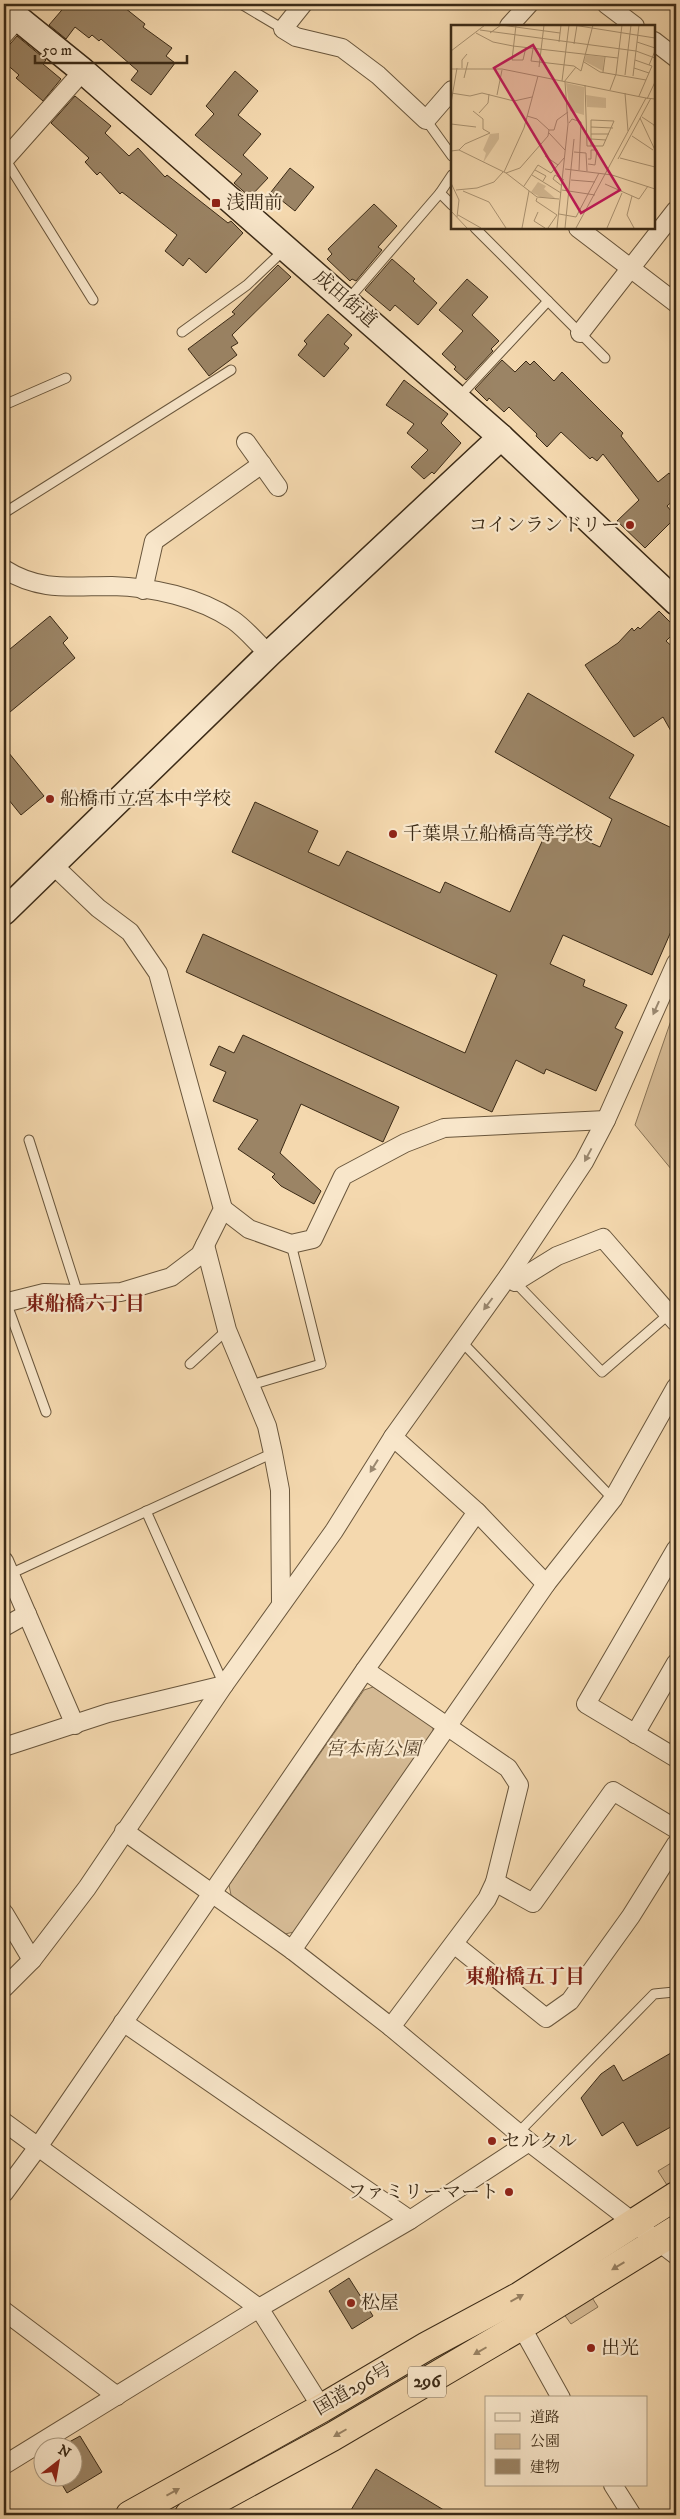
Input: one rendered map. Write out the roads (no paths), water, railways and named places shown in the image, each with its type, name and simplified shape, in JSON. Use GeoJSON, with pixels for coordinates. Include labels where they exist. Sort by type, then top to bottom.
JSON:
{"type":"FeatureCollection","features":[{"type":"Feature","properties":{"kind":"highway","name":"国道296号"},"geometry":{"type":"LineString","coordinates":[[130,2515],[322,2408],[427,2346],[520,2296],[637,2223],[676,2196]]}},
{"type":"Feature","properties":{"kind":"highway","name":"国道296号"},"geometry":{"type":"LineString","coordinates":[[189,2515],[332,2437],[521,2326],[671,2242]]}},
{"type":"Feature","properties":{"kind":"street"},"geometry":{"type":"LineString","coordinates":[[303,4],[283,30],[296,37],[342,48],[378,75],[426,120],[451,91]]}},
{"type":"Feature","properties":{"kind":"street"},"geometry":{"type":"LineString","coordinates":[[510,25],[529,4]]}},
{"type":"Feature","properties":{"kind":"street"},"geometry":{"type":"LineString","coordinates":[[606,4],[634,25]]}},
{"type":"Feature","properties":{"kind":"street","name":"成田街道"},"geometry":{"type":"LineString","coordinates":[[15,14],[83,71],[501,437],[676,602]]}},
{"type":"Feature","properties":{"kind":"street"},"geometry":{"type":"LineString","coordinates":[[655,42],[676,58]]}},
{"type":"Feature","properties":{"kind":"street"},"geometry":{"type":"LineString","coordinates":[[4,159],[83,71]]}},
{"type":"Feature","properties":{"kind":"street"},"geometry":{"type":"LineString","coordinates":[[580,334],[676,210]]}},
{"type":"Feature","properties":{"kind":"street"},"geometry":{"type":"LineString","coordinates":[[579,229],[676,303]]}},
{"type":"Feature","properties":{"kind":"street"},"geometry":{"type":"LineString","coordinates":[[4,912],[269,654],[501,437]]}},
{"type":"Feature","properties":{"kind":"street"},"geometry":{"type":"LineString","coordinates":[[246,442],[278,487]]}},
{"type":"Feature","properties":{"kind":"street"},"geometry":{"type":"LineString","coordinates":[[143,590],[154,542],[262,464]]}},
{"type":"Feature","properties":{"kind":"street"},"geometry":{"type":"LineString","coordinates":[[4,569],[25,580],[41,585],[113,586],[189,599],[213,608],[234,621],[269,654]]}},
{"type":"Feature","properties":{"kind":"street"},"geometry":{"type":"LineString","coordinates":[[53,865],[98,908],[130,932],[158,973],[223,1209],[249,1229],[291,1244],[313,1239],[343,1176],[405,1143],[444,1128],[606,1120]]}},
{"type":"Feature","properties":{"kind":"street"},"geometry":{"type":"LineString","coordinates":[[4,1988],[32,1960],[63,1921],[224,1685],[334,1531],[393,1437],[460,1340],[512,1279],[584,1162],[606,1120],[676,963]]}},
{"type":"Feature","properties":{"kind":"street"},"geometry":{"type":"LineString","coordinates":[[5,1300],[44,1292],[78,1294],[121,1292],[171,1278],[200,1255],[223,1209]]}},
{"type":"Feature","properties":{"kind":"street"},"geometry":{"type":"LineString","coordinates":[[512,1279],[557,1256],[603,1238],[673,1318]]}},
{"type":"Feature","properties":{"kind":"street"},"geometry":{"type":"LineString","coordinates":[[205,1245],[227,1330],[267,1426],[273,1453],[280,1490],[281,1603]]}},
{"type":"Feature","properties":{"kind":"street"},"geometry":{"type":"LineString","coordinates":[[292,1950],[546,1584],[613,1499],[676,1387]]}},
{"type":"Feature","properties":{"kind":"street"},"geometry":{"type":"LineString","coordinates":[[393,1437],[477,1512],[546,1584]]}},
{"type":"Feature","properties":{"kind":"street"},"geometry":{"type":"LineString","coordinates":[[4,2193],[38,2147],[365,1670],[477,1512]]}},
{"type":"Feature","properties":{"kind":"street"},"geometry":{"type":"LineString","coordinates":[[676,1549],[586,1704],[676,1758]]}},
{"type":"Feature","properties":{"kind":"street"},"geometry":{"type":"LineString","coordinates":[[7,1568],[75,1725]]}},
{"type":"Feature","properties":{"kind":"street"},"geometry":{"type":"LineString","coordinates":[[4,1627],[27,1614]]}},
{"type":"Feature","properties":{"kind":"street"},"geometry":{"type":"LineString","coordinates":[[635,1734],[676,1663]]}},
{"type":"Feature","properties":{"kind":"street"},"geometry":{"type":"LineString","coordinates":[[365,1670],[508,1768],[519,1785],[495,1882],[487,1899],[391,2027]]}},
{"type":"Feature","properties":{"kind":"street"},"geometry":{"type":"LineString","coordinates":[[4,1747],[108,1713],[224,1685]]}},
{"type":"Feature","properties":{"kind":"street"},"geometry":{"type":"LineString","coordinates":[[495,1882],[533,1903],[613,1791],[676,1829]]}},
{"type":"Feature","properties":{"kind":"street"},"geometry":{"type":"LineString","coordinates":[[124,1831],[292,1950],[391,2027],[524,2137],[637,2223],[671,2242]]}},
{"type":"Feature","properties":{"kind":"street"},"geometry":{"type":"LineString","coordinates":[[454,1944],[546,2018],[570,2000],[631,1916],[676,1844]]}},
{"type":"Feature","properties":{"kind":"street"},"geometry":{"type":"LineString","coordinates":[[4,1913],[32,1960]]}},
{"type":"Feature","properties":{"kind":"street"},"geometry":{"type":"LineString","coordinates":[[123,2022],[410,2220]]}},
{"type":"Feature","properties":{"kind":"street"},"geometry":{"type":"LineString","coordinates":[[4,2122],[259,2308],[322,2408]]}},
{"type":"Feature","properties":{"kind":"street"},"geometry":{"type":"LineString","coordinates":[[4,2464],[259,2308],[410,2220],[524,2137]]}},
{"type":"Feature","properties":{"kind":"street"},"geometry":{"type":"LineString","coordinates":[[4,2311],[117,2396]]}},
{"type":"Feature","properties":{"kind":"street"},"geometry":{"type":"LineString","coordinates":[[521,2326],[560,2396]]}},
{"type":"Feature","properties":{"kind":"street"},"geometry":{"type":"LineString","coordinates":[[614,2486],[632,2515]]}},
{"type":"Feature","properties":{"kind":"lane"},"geometry":{"type":"LineString","coordinates":[[241,4],[283,30]]}},
{"type":"Feature","properties":{"kind":"lane"},"geometry":{"type":"LineString","coordinates":[[4,41],[15,14]]}},
{"type":"Feature","properties":{"kind":"lane"},"geometry":{"type":"LineString","coordinates":[[426,120],[451,155]]}},
{"type":"Feature","properties":{"kind":"lane"},"geometry":{"type":"LineString","coordinates":[[4,159],[93,300]]}},
{"type":"Feature","properties":{"kind":"lane"},"geometry":{"type":"LineString","coordinates":[[347,301],[440,193],[451,176]]}},
{"type":"Feature","properties":{"kind":"lane"},"geometry":{"type":"LineString","coordinates":[[440,193],[451,204]]}},
{"type":"Feature","properties":{"kind":"lane"},"geometry":{"type":"LineString","coordinates":[[476,229],[605,358]]}},
{"type":"Feature","properties":{"kind":"lane"},"geometry":{"type":"LineString","coordinates":[[182,332],[247,285],[286,248]]}},
{"type":"Feature","properties":{"kind":"lane"},"geometry":{"type":"LineString","coordinates":[[457,398],[548,301]]}},
{"type":"Feature","properties":{"kind":"lane"},"geometry":{"type":"LineString","coordinates":[[4,513],[231,370]]}},
{"type":"Feature","properties":{"kind":"lane"},"geometry":{"type":"LineString","coordinates":[[4,405],[66,378]]}},
{"type":"Feature","properties":{"kind":"lane"},"geometry":{"type":"LineString","coordinates":[[29,1140],[78,1294]]}},
{"type":"Feature","properties":{"kind":"lane"},"geometry":{"type":"LineString","coordinates":[[251,1385],[321,1364],[291,1244]]}},
{"type":"Feature","properties":{"kind":"lane"},"geometry":{"type":"LineString","coordinates":[[512,1279],[602,1372],[673,1318]]}},
{"type":"Feature","properties":{"kind":"lane"},"geometry":{"type":"LineString","coordinates":[[5,1300],[46,1412]]}},
{"type":"Feature","properties":{"kind":"lane"},"geometry":{"type":"LineString","coordinates":[[190,1364],[227,1330]]}},
{"type":"Feature","properties":{"kind":"lane"},"geometry":{"type":"LineString","coordinates":[[460,1340],[613,1499]]}},
{"type":"Feature","properties":{"kind":"lane"},"geometry":{"type":"LineString","coordinates":[[7,1568],[146,1511],[273,1453]]}},
{"type":"Feature","properties":{"kind":"lane"},"geometry":{"type":"LineString","coordinates":[[146,1511],[224,1685]]}},
{"type":"Feature","properties":{"kind":"lane"},"geometry":{"type":"LineString","coordinates":[[524,2137],[654,1994],[674,1992]]}},
{"type":"Feature","properties":{"kind":"place","name":"浅間前"},"geometry":{"type":"Point","coordinates":[216,203]}},
{"type":"Feature","properties":{"kind":"place","name":"コインランドリー"},"geometry":{"type":"Point","coordinates":[630,525]}},
{"type":"Feature","properties":{"kind":"place","name":"船橋市立宮本中学校"},"geometry":{"type":"Point","coordinates":[50,799]}},
{"type":"Feature","properties":{"kind":"place","name":"千葉県立船橋高等学校"},"geometry":{"type":"Point","coordinates":[393,834]}},
{"type":"Feature","properties":{"kind":"place","name":"セルクル"},"geometry":{"type":"Point","coordinates":[492,2141]}},
{"type":"Feature","properties":{"kind":"place","name":"ファミリーマート"},"geometry":{"type":"Point","coordinates":[509,2192]}},
{"type":"Feature","properties":{"kind":"place","name":"松屋"},"geometry":{"type":"Point","coordinates":[351,2303]}},
{"type":"Feature","properties":{"kind":"place","name":"出光"},"geometry":{"type":"Point","coordinates":[591,2348]}},
{"type":"Feature","properties":{"kind":"district","name":"東船橋六丁目"},"geometry":{"type":"Point","coordinates":[85,1304]}},
{"type":"Feature","properties":{"kind":"district","name":"東船橋五丁目"},"geometry":{"type":"Point","coordinates":[525,1977]}},
{"type":"Feature","properties":{"kind":"park label","name":"宮本南公園"},"geometry":{"type":"Point","coordinates":[373,1749]}}]}
